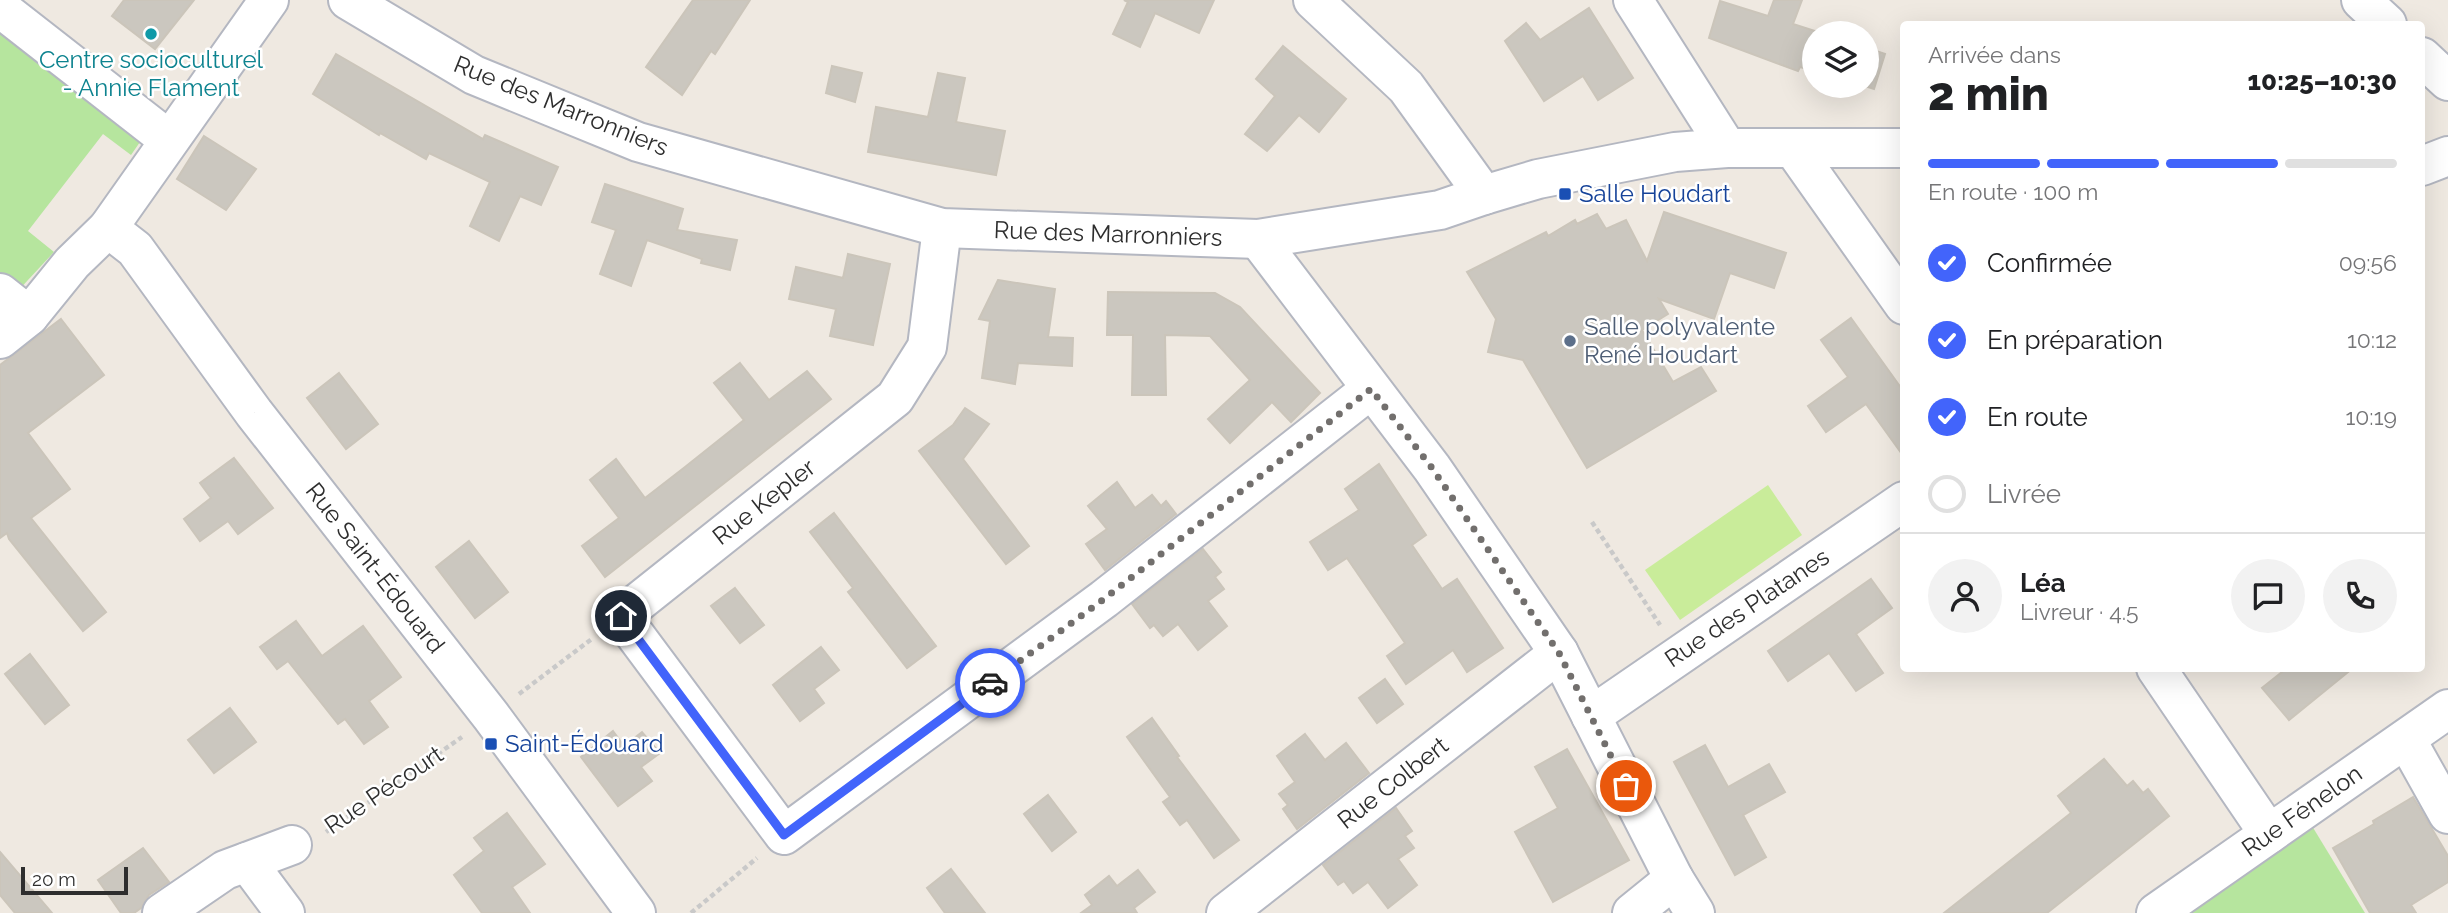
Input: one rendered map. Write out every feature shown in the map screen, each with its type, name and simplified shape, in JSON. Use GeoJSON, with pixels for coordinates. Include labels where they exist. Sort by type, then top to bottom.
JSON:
{"type":"FeatureCollection","features":[{"type":"Feature","properties":{"kind":"street"},"geometry":{"type":"LineString","coordinates":[[10,316],[108,228],[269,0]]}},
{"type":"Feature","properties":{"kind":"street","name":"Rue des Marronniers"},"geometry":{"type":"LineString","coordinates":[[348,0],[474,75],[638,142],[942,228],[1258,239],[1440,210],[1538,179],[1675,152],[1727,148],[1900,148]]}},
{"type":"Feature","properties":{"kind":"street"},"geometry":{"type":"LineString","coordinates":[[1312,0],[1406,87],[1484,195]]}},
{"type":"Feature","properties":{"kind":"street"},"geometry":{"type":"LineString","coordinates":[[1633,0],[1727,148]]}},
{"type":"Feature","properties":{"kind":"street"},"geometry":{"type":"LineString","coordinates":[[2361,0],[2384,21]]}},
{"type":"Feature","properties":{"kind":"street"},"geometry":{"type":"LineString","coordinates":[[0,8],[169,140]]}},
{"type":"Feature","properties":{"kind":"street"},"geometry":{"type":"LineString","coordinates":[[2425,60],[2448,81]]}},
{"type":"Feature","properties":{"kind":"street"},"geometry":{"type":"LineString","coordinates":[[1793,148],[1900,298]]}},
{"type":"Feature","properties":{"kind":"street"},"geometry":{"type":"LineString","coordinates":[[2425,165],[2448,156]]}},
{"type":"Feature","properties":{"kind":"street","name":"Rue Saint-Édouard"},"geometry":{"type":"LineString","coordinates":[[108,228],[135,249],[254,413],[491,716],[636,913]]}},
{"type":"Feature","properties":{"kind":"street","name":"Rue Kepler"},"geometry":{"type":"LineString","coordinates":[[621,616],[895,398],[927,347],[942,228]]}},
{"type":"Feature","properties":{"kind":"street"},"geometry":{"type":"LineString","coordinates":[[1258,239],[1432,468],[1559,653],[1674,879],[1695,913]]}},
{"type":"Feature","properties":{"kind":"street"},"geometry":{"type":"LineString","coordinates":[[621,616],[784,835],[1104,599],[1371,389]]}},
{"type":"Feature","properties":{"kind":"street","name":"Rue des Platanes"},"geometry":{"type":"LineString","coordinates":[[1591,716],[1900,504]]}},
{"type":"Feature","properties":{"kind":"street","name":"Rue Colbert"},"geometry":{"type":"LineString","coordinates":[[1226,913],[1559,653]]}},
{"type":"Feature","properties":{"kind":"street"},"geometry":{"type":"LineString","coordinates":[[2159,672],[2269,834]]}},
{"type":"Feature","properties":{"kind":"street","name":"Rue Fénelon"},"geometry":{"type":"LineString","coordinates":[[2156,913],[2448,709]]}},
{"type":"Feature","properties":{"kind":"street"},"geometry":{"type":"LineString","coordinates":[[2406,739],[2448,814]]}},
{"type":"Feature","properties":{"kind":"street"},"geometry":{"type":"LineString","coordinates":[[162,913],[225,870],[292,845]]}},
{"type":"Feature","properties":{"kind":"street"},"geometry":{"type":"LineString","coordinates":[[247,862],[285,913]]}},
{"type":"Feature","properties":{"kind":"street"},"geometry":{"type":"LineString","coordinates":[[1632,913],[1674,879]]}},
{"type":"Feature","properties":{"kind":"path"},"geometry":{"type":"LineString","coordinates":[[1592,522],[1678,656]]}},
{"type":"Feature","properties":{"kind":"path"},"geometry":{"type":"LineString","coordinates":[[491,716],[621,616]]}},
{"type":"Feature","properties":{"kind":"path","name":"Rue Pécourt"},"geometry":{"type":"LineString","coordinates":[[292,845],[332,829],[491,716]]}},
{"type":"Feature","properties":{"kind":"path"},"geometry":{"type":"LineString","coordinates":[[691,913],[784,835]]}},
{"type":"Feature","properties":{"kind":"green space"},"geometry":{"type":"Polygon","coordinates":[[[0,30],[140,142],[131,155],[103,134],[28,231],[54,252],[15,294],[0,282],[0,30]]]}},
{"type":"Feature","properties":{"kind":"green space"},"geometry":{"type":"Polygon","coordinates":[[[1768,485],[1802,535],[1680,620],[1645,570],[1768,485]]]}},
{"type":"Feature","properties":{"kind":"green space"},"geometry":{"type":"Polygon","coordinates":[[[2312,826],[2365,913],[2185,913],[2312,826]]]}},
{"type":"Feature","properties":{"kind":"building","name":"Centre socioculturel - Annie Flament"},"geometry":{"type":"Polygon","coordinates":[[[124,0],[194,0],[155,49],[112,16],[124,0]]]}},
{"type":"Feature","properties":{"kind":"building"},"geometry":{"type":"Polygon","coordinates":[[[693,0],[750,0],[715,54],[711,51],[682,95],[646,67],[693,0]]]}},
{"type":"Feature","properties":{"kind":"building"},"geometry":{"type":"Polygon","coordinates":[[[1124,0],[1214,0],[1199,33],[1155,13],[1140,47],[1113,34],[1128,2],[1124,0]]]}},
{"type":"Feature","properties":{"kind":"building"},"geometry":{"type":"Polygon","coordinates":[[[1774,0],[1802,0],[1793,24],[1802,27],[1802,68],[1798,71],[1709,38],[1720,1],[1768,16],[1774,0]]]}},
{"type":"Feature","properties":{"kind":"building"},"geometry":{"type":"Polygon","coordinates":[[[1589,8],[1633,78],[1598,100],[1583,76],[1544,101],[1505,41],[1526,23],[1540,40],[1589,8]]]}},
{"type":"Feature","properties":{"kind":"building"},"geometry":{"type":"Polygon","coordinates":[[[1283,46],[1346,99],[1319,132],[1299,115],[1267,151],[1245,134],[1275,96],[1256,79],[1283,46]]]}},
{"type":"Feature","properties":{"kind":"building"},"geometry":{"type":"Polygon","coordinates":[[[1879,52],[1885,54],[1879,73],[1879,52]]]}},
{"type":"Feature","properties":{"kind":"building"},"geometry":{"type":"Polygon","coordinates":[[[336,54],[483,139],[485,135],[558,167],[541,205],[520,196],[499,241],[470,226],[490,182],[429,153],[426,159],[380,133],[379,135],[313,94],[336,54]]]}},
{"type":"Feature","properties":{"kind":"building"},"geometry":{"type":"Polygon","coordinates":[[[832,66],[862,73],[855,102],[826,93],[832,66]]]}},
{"type":"Feature","properties":{"kind":"building"},"geometry":{"type":"Polygon","coordinates":[[[938,73],[965,78],[956,122],[1005,131],[996,175],[868,152],[876,107],[928,117],[938,73]]]}},
{"type":"Feature","properties":{"kind":"building"},"geometry":{"type":"Polygon","coordinates":[[[204,136],[256,169],[226,210],[177,179],[204,136]]]}},
{"type":"Feature","properties":{"kind":"building"},"geometry":{"type":"Polygon","coordinates":[[[605,184],[683,209],[677,230],[737,240],[730,270],[701,263],[702,259],[647,240],[631,286],[600,274],[616,230],[592,222],[605,184]]]}},
{"type":"Feature","properties":{"kind":"building","name":"Salle polyvalente René Houdart"},"geometry":{"type":"Polygon","coordinates":[[[1664,212],[1786,253],[1774,288],[1730,273],[1714,319],[1659,299],[1668,314],[1642,330],[1673,382],[1701,367],[1716,391],[1587,468],[1523,360],[1488,352],[1496,319],[1467,272],[1546,232],[1548,236],[1575,220],[1577,224],[1597,214],[1606,229],[1626,220],[1647,261],[1664,212]]]}},
{"type":"Feature","properties":{"kind":"building"},"geometry":{"type":"Polygon","coordinates":[[[848,254],[890,264],[873,345],[830,336],[836,309],[789,299],[796,267],[843,278],[848,254]]]}},
{"type":"Feature","properties":{"kind":"building"},"geometry":{"type":"Polygon","coordinates":[[[998,280],[1055,289],[1048,337],[1073,338],[1072,366],[1018,363],[1015,384],[982,378],[990,321],[979,319],[998,280]]]}},
{"type":"Feature","properties":{"kind":"building"},"geometry":{"type":"Polygon","coordinates":[[[1108,292],[1215,293],[1240,307],[1320,393],[1291,422],[1272,402],[1230,443],[1208,419],[1250,380],[1210,336],[1165,335],[1166,395],[1132,395],[1133,335],[1107,335],[1108,292]]]}},
{"type":"Feature","properties":{"kind":"building"},"geometry":{"type":"Polygon","coordinates":[[[1851,318],[1900,386],[1900,451],[1866,404],[1826,432],[1808,406],[1848,377],[1821,340],[1851,318]]]}},
{"type":"Feature","properties":{"kind":"building"},"geometry":{"type":"Polygon","coordinates":[[[61,319],[104,375],[28,433],[70,489],[31,518],[106,612],[83,631],[7,533],[0,538],[0,365],[61,319]]]}},
{"type":"Feature","properties":{"kind":"building"},"geometry":{"type":"Polygon","coordinates":[[[740,363],[769,400],[807,371],[831,399],[605,577],[582,546],[619,518],[590,480],[616,459],[645,498],[685,467],[744,420],[714,383],[740,363]]]}},
{"type":"Feature","properties":{"kind":"building"},"geometry":{"type":"Polygon","coordinates":[[[339,373],[378,424],[346,449],[307,398],[339,373]]]}},
{"type":"Feature","properties":{"kind":"building"},"geometry":{"type":"Polygon","coordinates":[[[965,408],[989,424],[963,459],[1029,546],[1006,564],[919,451],[953,425],[965,408]]]}},
{"type":"Feature","properties":{"kind":"building"},"geometry":{"type":"Polygon","coordinates":[[[234,458],[273,508],[238,534],[228,521],[200,541],[184,519],[211,498],[200,483],[234,458]]]}},
{"type":"Feature","properties":{"kind":"building"},"geometry":{"type":"Polygon","coordinates":[[[1379,464],[1426,535],[1412,545],[1442,589],[1457,579],[1503,648],[1467,672],[1453,650],[1406,684],[1387,656],[1405,643],[1347,558],[1328,570],[1310,542],[1359,510],[1345,489],[1379,464]]]}},
{"type":"Feature","properties":{"kind":"building"},"geometry":{"type":"Polygon","coordinates":[[[1117,482],[1135,508],[1152,495],[1161,506],[1166,501],[1176,514],[1105,570],[1086,544],[1107,529],[1088,506],[1117,482]]]}},
{"type":"Feature","properties":{"kind":"building"},"geometry":{"type":"Polygon","coordinates":[[[834,513],[936,646],[907,668],[848,592],[853,588],[810,532],[834,513]]]}},
{"type":"Feature","properties":{"kind":"building"},"geometry":{"type":"Polygon","coordinates":[[[469,541],[508,592],[475,618],[436,567],[469,541]]]}},
{"type":"Feature","properties":{"kind":"building"},"geometry":{"type":"Polygon","coordinates":[[[1203,549],[1221,572],[1215,577],[1224,589],[1208,601],[1227,626],[1198,650],[1178,624],[1163,636],[1154,625],[1150,628],[1132,604],[1203,549]]]}},
{"type":"Feature","properties":{"kind":"building"},"geometry":{"type":"Polygon","coordinates":[[[1871,579],[1892,608],[1856,634],[1883,673],[1856,691],[1829,653],[1788,681],[1768,651],[1871,579]]]}},
{"type":"Feature","properties":{"kind":"building"},"geometry":{"type":"Polygon","coordinates":[[[735,588],[764,625],[740,643],[711,606],[735,588]]]}},
{"type":"Feature","properties":{"kind":"building"},"geometry":{"type":"Polygon","coordinates":[[[296,621],[322,656],[363,626],[401,677],[369,701],[388,727],[364,744],[345,719],[338,724],[288,661],[277,669],[260,647],[296,621]]]}},
{"type":"Feature","properties":{"kind":"building"},"geometry":{"type":"Polygon","coordinates":[[[821,647],[839,670],[814,689],[824,703],[800,721],[773,685],[821,647]]]}},
{"type":"Feature","properties":{"kind":"building"},"geometry":{"type":"Polygon","coordinates":[[[30,654],[69,705],[45,724],[5,674],[30,654]]]}},
{"type":"Feature","properties":{"kind":"building"},"geometry":{"type":"Polygon","coordinates":[[[2282,672],[2348,672],[2289,720],[2262,688],[2282,672]]]}},
{"type":"Feature","properties":{"kind":"building"},"geometry":{"type":"Polygon","coordinates":[[[1385,679],[1403,704],[1377,723],[1359,698],[1385,679]]]}},
{"type":"Feature","properties":{"kind":"building"},"geometry":{"type":"Polygon","coordinates":[[[230,708],[256,742],[214,773],[188,740],[230,708]]]}},
{"type":"Feature","properties":{"kind":"building"},"geometry":{"type":"Polygon","coordinates":[[[1152,718],[1179,756],[1177,757],[1239,840],[1214,858],[1187,820],[1180,825],[1163,802],[1170,797],[1127,737],[1152,718]]]}},
{"type":"Feature","properties":{"kind":"building"},"geometry":{"type":"Polygon","coordinates":[[[613,731],[624,746],[642,732],[660,753],[641,767],[652,781],[618,806],[581,757],[613,731]]]}},
{"type":"Feature","properties":{"kind":"building"},"geometry":{"type":"Polygon","coordinates":[[[1305,734],[1325,760],[1346,743],[1369,773],[1297,829],[1283,809],[1288,805],[1279,794],[1295,782],[1277,756],[1305,734]]]}},
{"type":"Feature","properties":{"kind":"building"},"geometry":{"type":"Polygon","coordinates":[[[1705,745],[1728,787],[1769,764],[1785,792],[1743,815],[1766,857],[1735,875],[1674,762],[1705,745]]]}},
{"type":"Feature","properties":{"kind":"building"},"geometry":{"type":"Polygon","coordinates":[[[1567,749],[1629,860],[1553,902],[1515,832],[1558,808],[1535,767],[1567,749]]]}},
{"type":"Feature","properties":{"kind":"building"},"geometry":{"type":"Polygon","coordinates":[[[2104,759],[2127,786],[2133,781],[2143,793],[2148,789],[2169,816],[2047,913],[1944,913],[2071,813],[2058,796],[2104,759]]]}},
{"type":"Feature","properties":{"kind":"building"},"geometry":{"type":"Polygon","coordinates":[[[1048,795],[1076,832],[1052,851],[1024,814],[1048,795]]]}},
{"type":"Feature","properties":{"kind":"building"},"geometry":{"type":"Polygon","coordinates":[[[2413,797],[2448,856],[2448,882],[2411,905],[2416,913],[2370,913],[2333,848],[2413,797]]]}},
{"type":"Feature","properties":{"kind":"building"},"geometry":{"type":"Polygon","coordinates":[[[1396,808],[1412,831],[1405,836],[1414,848],[1398,859],[1417,885],[1388,908],[1368,882],[1353,893],[1344,881],[1338,885],[1323,865],[1396,808]]]}},
{"type":"Feature","properties":{"kind":"building"},"geometry":{"type":"Polygon","coordinates":[[[507,813],[545,864],[512,887],[530,913],[482,913],[454,875],[484,851],[474,838],[507,813]]]}},
{"type":"Feature","properties":{"kind":"building"},"geometry":{"type":"Polygon","coordinates":[[[143,848],[169,882],[149,895],[141,908],[134,913],[121,913],[98,880],[143,848]]]}},
{"type":"Feature","properties":{"kind":"building"},"geometry":{"type":"Polygon","coordinates":[[[0,852],[52,913],[15,913],[0,895],[0,852]]]}},
{"type":"Feature","properties":{"kind":"building"},"geometry":{"type":"Polygon","coordinates":[[[951,869],[985,913],[945,913],[927,888],[951,869]]]}},
{"type":"Feature","properties":{"kind":"building"},"geometry":{"type":"Polygon","coordinates":[[[1138,870],[1155,892],[1134,908],[1137,913],[1081,913],[1092,905],[1085,895],[1109,876],[1117,886],[1138,870]]]}},
{"type":"Feature","properties":{"kind":"way so far"},"geometry":{"type":"LineString","coordinates":[[990,683],[1104,599],[1371,389],[1432,468],[1559,653],[1626,786]]}},
{"type":"Feature","properties":{"kind":"place","name":"Centre socioculturel - Annie Flament"},"geometry":{"type":"Point","coordinates":[151,34]}},
{"type":"Feature","properties":{"kind":"place","name":"Salle Houdart"},"geometry":{"type":"Point","coordinates":[1565,194]}},
{"type":"Feature","properties":{"kind":"place","name":"Salle polyvalente René Houdart"},"geometry":{"type":"Point","coordinates":[1570,341]}},
{"type":"Feature","properties":{"kind":"place","name":"Saint-Édouard"},"geometry":{"type":"Point","coordinates":[491,744]}},
{"type":"Feature","properties":{"kind":"route"},"geometry":{"type":"LineString","coordinates":[[621,616],[784,835],[990,683]]}}]}
